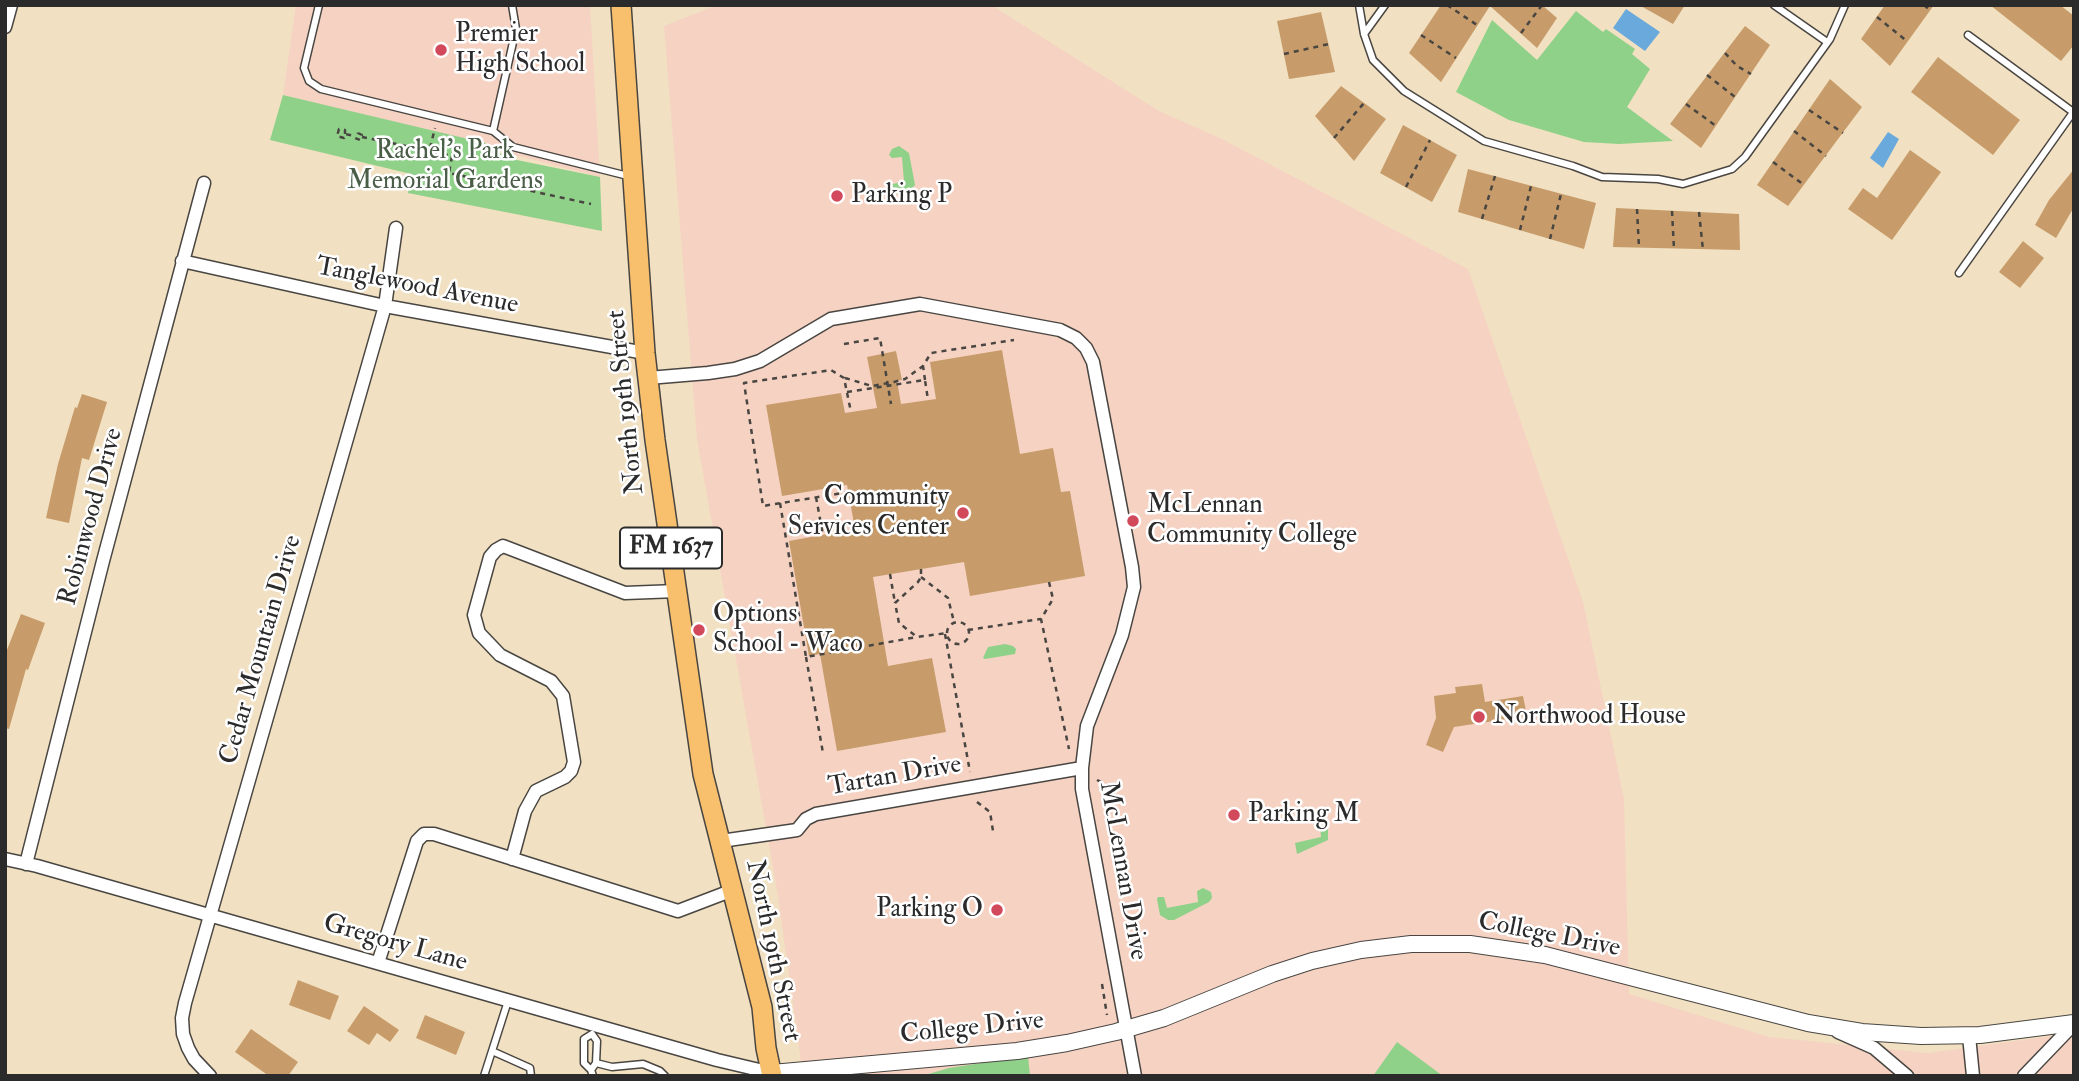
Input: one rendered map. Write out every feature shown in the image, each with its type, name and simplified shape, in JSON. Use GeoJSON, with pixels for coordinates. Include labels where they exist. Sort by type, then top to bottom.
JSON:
{"type":"FeatureCollection","features":[{"type":"Feature","properties":{"kind":"main road","name":"North 19th Street"},"geometry":{"type":"LineString","coordinates":[[621,5],[645,353],[677,591],[704,774],[762,1007],[772,1074]]}},
{"type":"Feature","properties":{"kind":"street"},"geometry":{"type":"LineString","coordinates":[[5,27],[11,5]]}},
{"type":"Feature","properties":{"kind":"street","name":"Robinwood Drive"},"geometry":{"type":"LineString","coordinates":[[26,864],[204,183]]}},
{"type":"Feature","properties":{"kind":"street","name":"Cedar Mountain Drive"},"geometry":{"type":"LineString","coordinates":[[211,1076],[194,1059],[188,1048],[183,1034],[182,1018],[385,306],[396,229]]}},
{"type":"Feature","properties":{"kind":"street","name":"Tanglewood Avenue"},"geometry":{"type":"LineString","coordinates":[[182,261],[385,306],[645,353]]}},
{"type":"Feature","properties":{"kind":"street","name":"McLennan Drive"},"geometry":{"type":"LineString","coordinates":[[648,377],[735,369],[760,360],[831,319],[920,304],[1060,330],[1076,338],[1086,348],[1093,362],[1130,553],[1134,587],[1122,635],[1087,726],[1082,789],[1135,1076]]}},
{"type":"Feature","properties":{"kind":"street"},"geometry":{"type":"LineString","coordinates":[[512,859],[525,811],[536,792],[565,777],[574,762],[564,696],[551,681],[500,655],[480,633],[474,615],[490,557],[503,546],[625,593],[677,591]]}},
{"type":"Feature","properties":{"kind":"street","name":"Tartan Drive"},"geometry":{"type":"LineString","coordinates":[[720,841],[797,830],[806,819],[816,814],[1082,768]]}},
{"type":"Feature","properties":{"kind":"street"},"geometry":{"type":"LineString","coordinates":[[378,963],[417,841],[424,834],[434,834],[678,911],[733,890]]}},
{"type":"Feature","properties":{"kind":"street","name":"Gregory Lane"},"geometry":{"type":"LineString","coordinates":[[5,859],[508,1000],[593,1029],[772,1074]]}},
{"type":"Feature","properties":{"kind":"street","name":"College Drive"},"geometry":{"type":"LineString","coordinates":[[772,1074],[1017,1051],[1067,1043],[1127,1029],[1200,1005],[1272,974],[1312,961],[1361,950],[1436,944],[1480,946],[1545,955],[1825,1026],[1862,1032],[1969,1036],[2074,1024]]}},
{"type":"Feature","properties":{"kind":"street"},"geometry":{"type":"LineString","coordinates":[[2024,1076],[2074,1024]]}},
{"type":"Feature","properties":{"kind":"street"},"geometry":{"type":"LineString","coordinates":[[1825,1026],[1874,1048],[1907,1076]]}},
{"type":"Feature","properties":{"kind":"street"},"geometry":{"type":"LineString","coordinates":[[1969,1036],[1973,1076]]}},
{"type":"Feature","properties":{"kind":"lane"},"geometry":{"type":"LineString","coordinates":[[319,5],[304,68],[309,81],[321,89],[493,131],[513,147],[633,177]]}},
{"type":"Feature","properties":{"kind":"lane"},"geometry":{"type":"LineString","coordinates":[[493,131],[516,29],[512,5]]}},
{"type":"Feature","properties":{"kind":"lane"},"geometry":{"type":"LineString","coordinates":[[1359,5],[1364,34],[1373,60],[1405,91],[1484,141],[1602,177],[1658,178],[1683,184],[1732,169],[1745,157],[1827,42],[1845,5]]}},
{"type":"Feature","properties":{"kind":"lane"},"geometry":{"type":"LineString","coordinates":[[1364,34],[1385,5]]}},
{"type":"Feature","properties":{"kind":"lane"},"geometry":{"type":"LineString","coordinates":[[1774,5],[1827,42]]}},
{"type":"Feature","properties":{"kind":"lane"},"geometry":{"type":"LineString","coordinates":[[1959,273],[2073,112],[1968,35]]}},
{"type":"Feature","properties":{"kind":"lane"},"geometry":{"type":"LineString","coordinates":[[484,1076],[508,1000]]}},
{"type":"Feature","properties":{"kind":"lane"},"geometry":{"type":"LineString","coordinates":[[593,1029],[597,1041],[596,1063],[592,1073],[584,1063],[584,1040],[593,1029]]}},
{"type":"Feature","properties":{"kind":"lane"},"geometry":{"type":"LineString","coordinates":[[492,1051],[530,1068],[531,1076]]}},
{"type":"Feature","properties":{"kind":"lane"},"geometry":{"type":"LineString","coordinates":[[596,1063],[612,1067],[643,1064],[665,1076]]}},
{"type":"Feature","properties":{"kind":"path"},"geometry":{"type":"LineString","coordinates":[[1447,5],[1477,25]]}},
{"type":"Feature","properties":{"kind":"path"},"geometry":{"type":"LineString","coordinates":[[1521,33],[1542,5]]}},
{"type":"Feature","properties":{"kind":"path"},"geometry":{"type":"LineString","coordinates":[[1924,5],[1930,10]]}},
{"type":"Feature","properties":{"kind":"path"},"geometry":{"type":"LineString","coordinates":[[1877,18],[1908,42]]}},
{"type":"Feature","properties":{"kind":"path"},"geometry":{"type":"LineString","coordinates":[[1421,35],[1456,58]]}},
{"type":"Feature","properties":{"kind":"path"},"geometry":{"type":"LineString","coordinates":[[1284,54],[1329,44]]}},
{"type":"Feature","properties":{"kind":"path"},"geometry":{"type":"LineString","coordinates":[[1725,52],[1737,66],[1751,74]]}},
{"type":"Feature","properties":{"kind":"path"},"geometry":{"type":"LineString","coordinates":[[1707,75],[1735,97]]}},
{"type":"Feature","properties":{"kind":"path"},"geometry":{"type":"LineString","coordinates":[[1334,138],[1364,103]]}},
{"type":"Feature","properties":{"kind":"path"},"geometry":{"type":"LineString","coordinates":[[1686,104],[1716,126]]}},
{"type":"Feature","properties":{"kind":"path"},"geometry":{"type":"LineString","coordinates":[[1809,110],[1843,133]]}},
{"type":"Feature","properties":{"kind":"path"},"geometry":{"type":"LineString","coordinates":[[430,148],[438,118]]}},
{"type":"Feature","properties":{"kind":"path"},"geometry":{"type":"LineString","coordinates":[[1794,131],[1826,156]]}},
{"type":"Feature","properties":{"kind":"path"},"geometry":{"type":"LineString","coordinates":[[345,134],[355,136],[358,140],[362,137],[425,150],[430,148]]}},
{"type":"Feature","properties":{"kind":"path"},"geometry":{"type":"LineString","coordinates":[[1406,187],[1430,141]]}},
{"type":"Feature","properties":{"kind":"path"},"geometry":{"type":"LineString","coordinates":[[430,148],[433,152]]}},
{"type":"Feature","properties":{"kind":"path"},"geometry":{"type":"LineString","coordinates":[[425,150],[428,155],[433,152],[452,156],[449,173],[591,204]]}},
{"type":"Feature","properties":{"kind":"path"},"geometry":{"type":"LineString","coordinates":[[1773,162],[1804,185]]}},
{"type":"Feature","properties":{"kind":"path"},"geometry":{"type":"LineString","coordinates":[[1482,219],[1495,176]]}},
{"type":"Feature","properties":{"kind":"path"},"geometry":{"type":"LineString","coordinates":[[1520,230],[1531,186]]}},
{"type":"Feature","properties":{"kind":"path"},"geometry":{"type":"LineString","coordinates":[[1550,239],[1562,194]]}},
{"type":"Feature","properties":{"kind":"path"},"geometry":{"type":"LineString","coordinates":[[1637,209],[1639,248]]}},
{"type":"Feature","properties":{"kind":"path"},"geometry":{"type":"LineString","coordinates":[[1672,211],[1674,249]]}},
{"type":"Feature","properties":{"kind":"path"},"geometry":{"type":"LineString","coordinates":[[1699,212],[1703,250]]}},
{"type":"Feature","properties":{"kind":"path"},"geometry":{"type":"LineString","coordinates":[[845,344],[880,338],[891,404]]}},
{"type":"Feature","properties":{"kind":"path"},"geometry":{"type":"LineString","coordinates":[[849,492],[763,506],[744,383],[831,370],[844,378],[872,386],[887,385],[905,379],[923,366],[931,353],[1014,340]]}},
{"type":"Feature","properties":{"kind":"path"},"geometry":{"type":"LineString","coordinates":[[923,366],[928,400]]}},
{"type":"Feature","properties":{"kind":"path"},"geometry":{"type":"LineString","coordinates":[[844,378],[851,412]]}},
{"type":"Feature","properties":{"kind":"path"},"geometry":{"type":"LineString","coordinates":[[847,392],[925,380]]}},
{"type":"Feature","properties":{"kind":"path"},"geometry":{"type":"LineString","coordinates":[[825,489],[826,496]]}},
{"type":"Feature","properties":{"kind":"path"},"geometry":{"type":"LineString","coordinates":[[817,497],[823,535]]}},
{"type":"Feature","properties":{"kind":"path"},"geometry":{"type":"LineString","coordinates":[[780,503],[823,753]]}},
{"type":"Feature","properties":{"kind":"path"},"geometry":{"type":"LineString","coordinates":[[895,603],[921,577],[921,569]]}},
{"type":"Feature","properties":{"kind":"path"},"geometry":{"type":"LineString","coordinates":[[890,574],[899,623],[917,637]]}},
{"type":"Feature","properties":{"kind":"path"},"geometry":{"type":"LineString","coordinates":[[921,577],[948,598],[954,622]]}},
{"type":"Feature","properties":{"kind":"path"},"geometry":{"type":"LineString","coordinates":[[1049,582],[1053,599],[1041,619],[1069,748]]}},
{"type":"Feature","properties":{"kind":"path"},"geometry":{"type":"LineString","coordinates":[[968,630],[1041,619]]}},
{"type":"Feature","properties":{"kind":"path"},"geometry":{"type":"LineString","coordinates":[[946,634],[953,642],[961,643],[968,637],[968,630],[962,622],[954,622],[948,627],[946,634],[970,774]]}},
{"type":"Feature","properties":{"kind":"path"},"geometry":{"type":"LineString","coordinates":[[806,657],[946,634]]}},
{"type":"Feature","properties":{"kind":"path"},"geometry":{"type":"LineString","coordinates":[[1094,778],[1107,785]]}},
{"type":"Feature","properties":{"kind":"path"},"geometry":{"type":"LineString","coordinates":[[974,796],[976,801],[990,812],[993,831]]}},
{"type":"Feature","properties":{"kind":"shaded area","name":"Premier High School"},"geometry":{"type":"Polygon","coordinates":[[[296,5],[590,5],[600,177],[283,95],[296,5]]]}},
{"type":"Feature","properties":{"kind":"shaded area","name":"McLennan Community College"},"geometry":{"type":"Polygon","coordinates":[[[717,5],[991,5],[1159,111],[1222,139],[1468,269],[1583,602],[1624,799],[1629,994],[1769,1037],[1928,1053],[2074,1033],[2074,1076],[803,1076],[778,896],[697,439],[664,26],[717,5]]]}},
{"type":"Feature","properties":{"kind":"green space"},"geometry":{"type":"Polygon","coordinates":[[[1576,11],[1603,32],[1606,29],[1635,49],[1632,54],[1650,69],[1627,107],[1673,141],[1619,144],[1584,142],[1509,120],[1456,92],[1492,20],[1537,60],[1576,11]]]}},
{"type":"Feature","properties":{"kind":"green space","name":"Rachel's Park Memorial Gardens"},"geometry":{"type":"Polygon","coordinates":[[[283,95],[485,143],[507,158],[600,177],[602,231],[408,193],[411,174],[270,140],[283,95]]]}},
{"type":"Feature","properties":{"kind":"green space"},"geometry":{"type":"Polygon","coordinates":[[[899,146],[909,153],[915,185],[908,193],[895,194],[892,184],[904,182],[902,157],[892,158],[889,155],[892,149],[899,146]]]}},
{"type":"Feature","properties":{"kind":"green space"},"geometry":{"type":"Polygon","coordinates":[[[1005,644],[1016,649],[1015,654],[983,658],[988,647],[1005,644]]]}},
{"type":"Feature","properties":{"kind":"green space"},"geometry":{"type":"Polygon","coordinates":[[[1328,824],[1328,840],[1297,854],[1295,843],[1321,837],[1320,826],[1328,824]]]}},
{"type":"Feature","properties":{"kind":"green space"},"geometry":{"type":"Polygon","coordinates":[[[1203,888],[1211,892],[1212,898],[1209,902],[1174,920],[1160,915],[1158,897],[1164,897],[1167,908],[1198,902],[1197,891],[1203,888]]]}},
{"type":"Feature","properties":{"kind":"green space"},"geometry":{"type":"Polygon","coordinates":[[[1397,1042],[1443,1076],[1373,1076],[1397,1042]]]}},
{"type":"Feature","properties":{"kind":"green space"},"geometry":{"type":"Polygon","coordinates":[[[1028,1056],[1030,1076],[922,1076],[949,1068],[1028,1056]]]}},
{"type":"Feature","properties":{"kind":"water"},"geometry":{"type":"Polygon","coordinates":[[[1626,9],[1660,32],[1645,51],[1613,28],[1626,9]]]}},
{"type":"Feature","properties":{"kind":"water"},"geometry":{"type":"Polygon","coordinates":[[[1888,132],[1899,139],[1883,168],[1870,158],[1888,132]]]}},
{"type":"Feature","properties":{"kind":"building"},"geometry":{"type":"Polygon","coordinates":[[[1441,5],[1542,5],[1557,18],[1537,48],[1490,6],[1441,82],[1409,53],[1441,5]]]}},
{"type":"Feature","properties":{"kind":"building"},"geometry":{"type":"Polygon","coordinates":[[[1639,5],[1685,5],[1673,24],[1639,5]]]}},
{"type":"Feature","properties":{"kind":"building"},"geometry":{"type":"Polygon","coordinates":[[[1885,5],[1934,5],[1890,66],[1861,39],[1885,5]]]}},
{"type":"Feature","properties":{"kind":"building"},"geometry":{"type":"Polygon","coordinates":[[[1990,5],[2060,5],[2074,16],[2074,45],[2061,61],[1990,5]]]}},
{"type":"Feature","properties":{"kind":"building"},"geometry":{"type":"Polygon","coordinates":[[[1321,12],[1335,72],[1289,79],[1277,21],[1321,12]]]}},
{"type":"Feature","properties":{"kind":"building"},"geometry":{"type":"Polygon","coordinates":[[[1745,26],[1770,45],[1701,148],[1670,124],[1745,26]]]}},
{"type":"Feature","properties":{"kind":"building"},"geometry":{"type":"Polygon","coordinates":[[[1938,57],[2020,120],[1993,155],[1911,92],[1938,57]]]}},
{"type":"Feature","properties":{"kind":"building"},"geometry":{"type":"Polygon","coordinates":[[[1830,79],[1862,107],[1788,206],[1757,185],[1830,79]]]}},
{"type":"Feature","properties":{"kind":"building"},"geometry":{"type":"Polygon","coordinates":[[[1341,86],[1386,119],[1354,161],[1315,116],[1341,86]]]}},
{"type":"Feature","properties":{"kind":"building"},"geometry":{"type":"Polygon","coordinates":[[[1403,125],[1457,155],[1432,202],[1380,173],[1403,125]]]}},
{"type":"Feature","properties":{"kind":"building"},"geometry":{"type":"Polygon","coordinates":[[[1910,150],[1941,172],[1892,240],[1848,209],[1863,188],[1877,198],[1910,150]]]}},
{"type":"Feature","properties":{"kind":"building"},"geometry":{"type":"Polygon","coordinates":[[[1468,169],[1596,203],[1584,249],[1458,212],[1468,169]]]}},
{"type":"Feature","properties":{"kind":"building"},"geometry":{"type":"Polygon","coordinates":[[[2074,169],[2074,207],[2056,238],[2035,225],[2049,200],[2074,169]]]}},
{"type":"Feature","properties":{"kind":"building"},"geometry":{"type":"Polygon","coordinates":[[[1616,208],[1739,214],[1740,250],[1613,247],[1616,208]]]}},
{"type":"Feature","properties":{"kind":"building"},"geometry":{"type":"Polygon","coordinates":[[[2023,241],[2044,258],[2020,288],[1999,272],[2023,241]]]}},
{"type":"Feature","properties":{"kind":"building","name":"Community Services Center"},"geometry":{"type":"Polygon","coordinates":[[[1002,350],[1020,454],[1053,448],[1061,492],[1070,491],[1085,576],[970,596],[964,562],[873,577],[888,666],[932,658],[946,732],[837,751],[820,654],[809,656],[789,541],[855,529],[847,485],[782,496],[766,405],[841,393],[845,413],[877,408],[867,357],[896,351],[902,380],[897,381],[901,404],[936,399],[930,362],[1002,350]]]}},
{"type":"Feature","properties":{"kind":"building"},"geometry":{"type":"Polygon","coordinates":[[[82,394],[107,402],[89,460],[82,458],[69,523],[46,518],[58,464],[75,407],[77,408],[82,394]]]}},
{"type":"Feature","properties":{"kind":"building"},"geometry":{"type":"Polygon","coordinates":[[[21,614],[45,623],[28,670],[26,669],[9,729],[5,728],[5,655],[21,614]]]}},
{"type":"Feature","properties":{"kind":"building","name":"Northwood House"},"geometry":{"type":"Polygon","coordinates":[[[1482,684],[1485,702],[1523,696],[1527,716],[1454,727],[1443,752],[1426,745],[1436,718],[1434,696],[1456,693],[1455,687],[1482,684]]]}},
{"type":"Feature","properties":{"kind":"building"},"geometry":{"type":"Polygon","coordinates":[[[298,980],[339,996],[330,1020],[289,1005],[298,980]]]}},
{"type":"Feature","properties":{"kind":"building"},"geometry":{"type":"Polygon","coordinates":[[[364,1006],[399,1030],[390,1042],[377,1033],[369,1045],[347,1031],[364,1006]]]}},
{"type":"Feature","properties":{"kind":"building"},"geometry":{"type":"Polygon","coordinates":[[[425,1015],[465,1032],[456,1055],[416,1038],[425,1015]]]}},
{"type":"Feature","properties":{"kind":"building"},"geometry":{"type":"Polygon","coordinates":[[[251,1029],[298,1062],[288,1076],[269,1076],[235,1052],[251,1029]]]}},
{"type":"Feature","properties":{"kind":"place","name":"Premier High School"},"geometry":{"type":"Point","coordinates":[441,50]}},
{"type":"Feature","properties":{"kind":"place","name":"Parking P"},"geometry":{"type":"Point","coordinates":[837,196]}},
{"type":"Feature","properties":{"kind":"place","name":"Community Services Center"},"geometry":{"type":"Point","coordinates":[963,513]}},
{"type":"Feature","properties":{"kind":"place","name":"McLennan Community College"},"geometry":{"type":"Point","coordinates":[1133,521]}},
{"type":"Feature","properties":{"kind":"place","name":"Options School - Waco"},"geometry":{"type":"Point","coordinates":[699,630]}},
{"type":"Feature","properties":{"kind":"place","name":"Northwood House"},"geometry":{"type":"Point","coordinates":[1479,717]}},
{"type":"Feature","properties":{"kind":"place","name":"Parking M"},"geometry":{"type":"Point","coordinates":[1234,815]}},
{"type":"Feature","properties":{"kind":"place","name":"Parking O"},"geometry":{"type":"Point","coordinates":[997,910]}}]}
